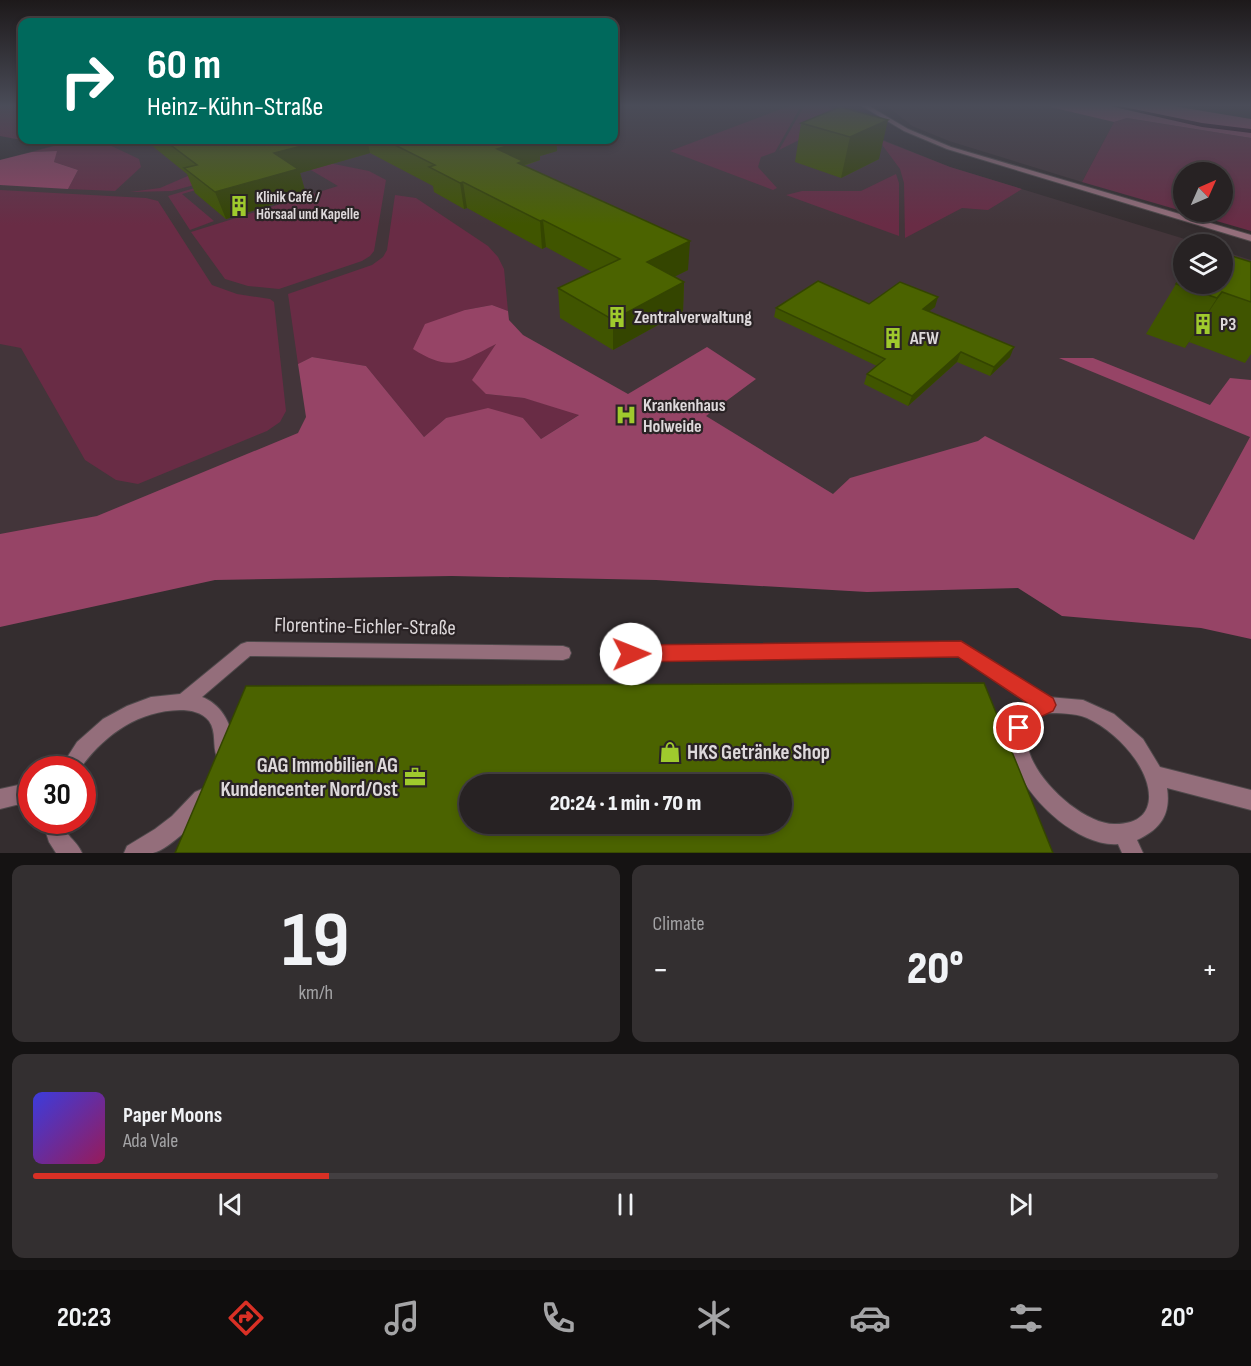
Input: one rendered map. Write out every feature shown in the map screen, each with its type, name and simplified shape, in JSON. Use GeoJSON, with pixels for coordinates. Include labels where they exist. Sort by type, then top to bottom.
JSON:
{"type":"FeatureCollection","features":[{"type":"Feature","properties":{"kind":"street"},"geometry":{"type":"LineString","coordinates":[[944,146],[1251,238]]}},
{"type":"Feature","properties":{"kind":"street","name":"Florentine-Eichler-Straße"},"geometry":{"type":"LineString","coordinates":[[185,700],[247,649],[563,654]]}},
{"type":"Feature","properties":{"kind":"street"},"geometry":{"type":"LineString","coordinates":[[608,654],[961,649],[1046,705]]}},
{"type":"Feature","properties":{"kind":"street"},"geometry":{"type":"LineString","coordinates":[[79,756],[93,738],[116,721],[140,708],[164,701],[185,700],[205,706],[219,720],[224,740],[222,763],[209,791],[188,817],[161,839],[134,853]]}},
{"type":"Feature","properties":{"kind":"street"},"geometry":{"type":"LineString","coordinates":[[1046,705],[1070,705],[1095,713],[1141,751],[1155,776],[1160,797],[1156,816],[1143,829],[1124,835],[1097,831],[1070,818],[1045,797],[1027,773],[1019,749],[1019,728],[1029,713],[1046,705]]}},
{"type":"Feature","properties":{"kind":"street"},"geometry":{"type":"LineString","coordinates":[[1155,776],[1251,800]]}},
{"type":"Feature","properties":{"kind":"street"},"geometry":{"type":"LineString","coordinates":[[0,799],[18,794]]}},
{"type":"Feature","properties":{"kind":"street"},"geometry":{"type":"LineString","coordinates":[[55,834],[61,846],[72,853]]}},
{"type":"Feature","properties":{"kind":"street"},"geometry":{"type":"LineString","coordinates":[[1124,835],[1133,853]]}},
{"type":"Feature","properties":{"kind":"shaded area","name":"Krankenhaus Holweide"},"geometry":{"type":"Polygon","coordinates":[[[53,146],[898,146],[950,167],[1173,235],[1173,294],[1233,294],[1233,254],[1251,260],[1251,601],[843,553],[151,581],[0,606],[0,160],[53,146]]]}},
{"type":"Feature","properties":{"kind":"shaded area"},"geometry":{"type":"Polygon","coordinates":[[[55,146],[111,146],[139,159],[141,167],[115,191],[68,189],[78,170],[54,162],[56,151],[32,152],[55,146]]]}},
{"type":"Feature","properties":{"kind":"shaded area"},"geometry":{"type":"Polygon","coordinates":[[[684,146],[779,146],[775,152],[761,157],[758,167],[777,188],[773,190],[670,151],[684,146]]]}},
{"type":"Feature","properties":{"kind":"shaded area"},"geometry":{"type":"Polygon","coordinates":[[[883,146],[896,146],[950,167],[1022,189],[988,210],[962,208],[905,238],[904,183],[900,169],[883,146]]]}},
{"type":"Feature","properties":{"kind":"shaded area"},"geometry":{"type":"Polygon","coordinates":[[[965,146],[1101,146],[1082,182],[965,146]]]}},
{"type":"Feature","properties":{"kind":"shaded area"},"geometry":{"type":"Polygon","coordinates":[[[1101,146],[1251,146],[1251,231],[1220,222],[1233,222],[1233,162],[1173,162],[1173,209],[1082,182],[1101,146]]]}},
{"type":"Feature","properties":{"kind":"shaded area"},"geometry":{"type":"Polygon","coordinates":[[[304,147],[334,164],[369,171],[386,180],[374,251],[362,261],[279,289],[248,286],[225,279],[191,232],[338,186],[277,150],[304,147]]]}},
{"type":"Feature","properties":{"kind":"shaded area"},"geometry":{"type":"Polygon","coordinates":[[[57,151],[54,162],[78,170],[68,189],[0,185],[0,160],[32,152],[57,151]]]}},
{"type":"Feature","properties":{"kind":"shaded area"},"geometry":{"type":"Polygon","coordinates":[[[282,161],[172,191],[130,192],[160,188],[204,169],[282,161]]]}},
{"type":"Feature","properties":{"kind":"shaded area"},"geometry":{"type":"Polygon","coordinates":[[[896,174],[899,183],[899,236],[786,195],[802,191],[861,191],[896,174]]]}},
{"type":"Feature","properties":{"kind":"shaded area"},"geometry":{"type":"Polygon","coordinates":[[[211,183],[213,185],[182,194],[214,221],[190,230],[168,196],[211,183]]]}},
{"type":"Feature","properties":{"kind":"shaded area"},"geometry":{"type":"Polygon","coordinates":[[[0,190],[146,198],[158,201],[212,285],[237,294],[270,299],[274,302],[286,411],[280,422],[267,431],[138,484],[116,480],[85,460],[21,348],[0,344],[0,190]]]}},
{"type":"Feature","properties":{"kind":"shaded area"},"geometry":{"type":"Polygon","coordinates":[[[395,195],[416,198],[488,246],[498,257],[504,269],[508,311],[492,305],[465,310],[498,344],[486,394],[524,398],[580,414],[541,439],[523,418],[446,418],[424,437],[366,366],[312,357],[298,364],[288,294],[372,265],[383,257],[387,250],[395,195]]]}},
{"type":"Feature","properties":{"kind":"shaded area"},"geometry":{"type":"Polygon","coordinates":[[[492,305],[508,311],[509,320],[523,335],[628,394],[707,347],[756,379],[706,416],[833,494],[850,478],[978,441],[985,436],[1194,540],[1250,437],[1059,358],[1093,358],[1210,405],[1230,378],[1251,380],[1251,639],[1201,628],[1062,616],[1018,588],[867,592],[656,580],[452,576],[215,580],[0,627],[0,534],[97,516],[298,433],[306,417],[298,364],[312,357],[366,366],[424,437],[446,418],[488,408],[523,418],[541,439],[579,415],[524,398],[486,394],[472,380],[496,344],[464,360],[446,363],[413,349],[425,324],[465,310],[492,305]]]}},
{"type":"Feature","properties":{"kind":"building"},"geometry":{"type":"Polygon","coordinates":[[[172,146],[302,146],[274,153],[298,169],[215,192],[184,168],[197,165],[172,146]]]}},
{"type":"Feature","properties":{"kind":"building"},"geometry":{"type":"Polygon","coordinates":[[[397,146],[508,146],[497,149],[523,161],[518,163],[690,241],[647,262],[684,282],[613,320],[558,288],[620,259],[429,167],[435,165],[397,146]]]}},
{"type":"Feature","properties":{"kind":"building"},"geometry":{"type":"Polygon","coordinates":[[[1233,256],[1251,262],[1251,302],[1228,294],[1233,294],[1233,256]]]}},
{"type":"Feature","properties":{"kind":"building","name":"AFW"},"geometry":{"type":"Polygon","coordinates":[[[818,281],[869,304],[900,282],[938,297],[923,309],[1014,347],[994,367],[961,352],[912,396],[867,374],[885,359],[776,308],[818,281]]]}},
{"type":"Feature","properties":{"kind":"building"},"geometry":{"type":"Polygon","coordinates":[[[1205,294],[1220,294],[1217,298],[1205,294]]]}},
{"type":"Feature","properties":{"kind":"building"},"geometry":{"type":"Polygon","coordinates":[[[984,683],[1053,853],[175,853],[246,686],[984,683]]]}},
{"type":"Feature","properties":{"kind":"place","name":"Klinik Café / Hörsaal und Kapelle"},"geometry":{"type":"Point","coordinates":[239,206]}},
{"type":"Feature","properties":{"kind":"place","name":"Zentralverwaltung"},"geometry":{"type":"Point","coordinates":[617,317]}},
{"type":"Feature","properties":{"kind":"place","name":"P3"},"geometry":{"type":"Point","coordinates":[1203,324]}},
{"type":"Feature","properties":{"kind":"place","name":"AFW"},"geometry":{"type":"Point","coordinates":[893,338]}},
{"type":"Feature","properties":{"kind":"place","name":"Krankenhaus Holweide"},"geometry":{"type":"Point","coordinates":[626,415]}},
{"type":"Feature","properties":{"kind":"place","name":"HKS Getränke Shop"},"geometry":{"type":"Point","coordinates":[670,752]}},
{"type":"Feature","properties":{"kind":"place","name":"GAG Immobilien AG Kundencenter Nord/Ost"},"geometry":{"type":"Point","coordinates":[415,777]}},
{"type":"Feature","properties":{"kind":"route"},"geometry":{"type":"LineString","coordinates":[[631,654],[961,649],[1046,705],[1029,713],[1019,728]]}}]}
